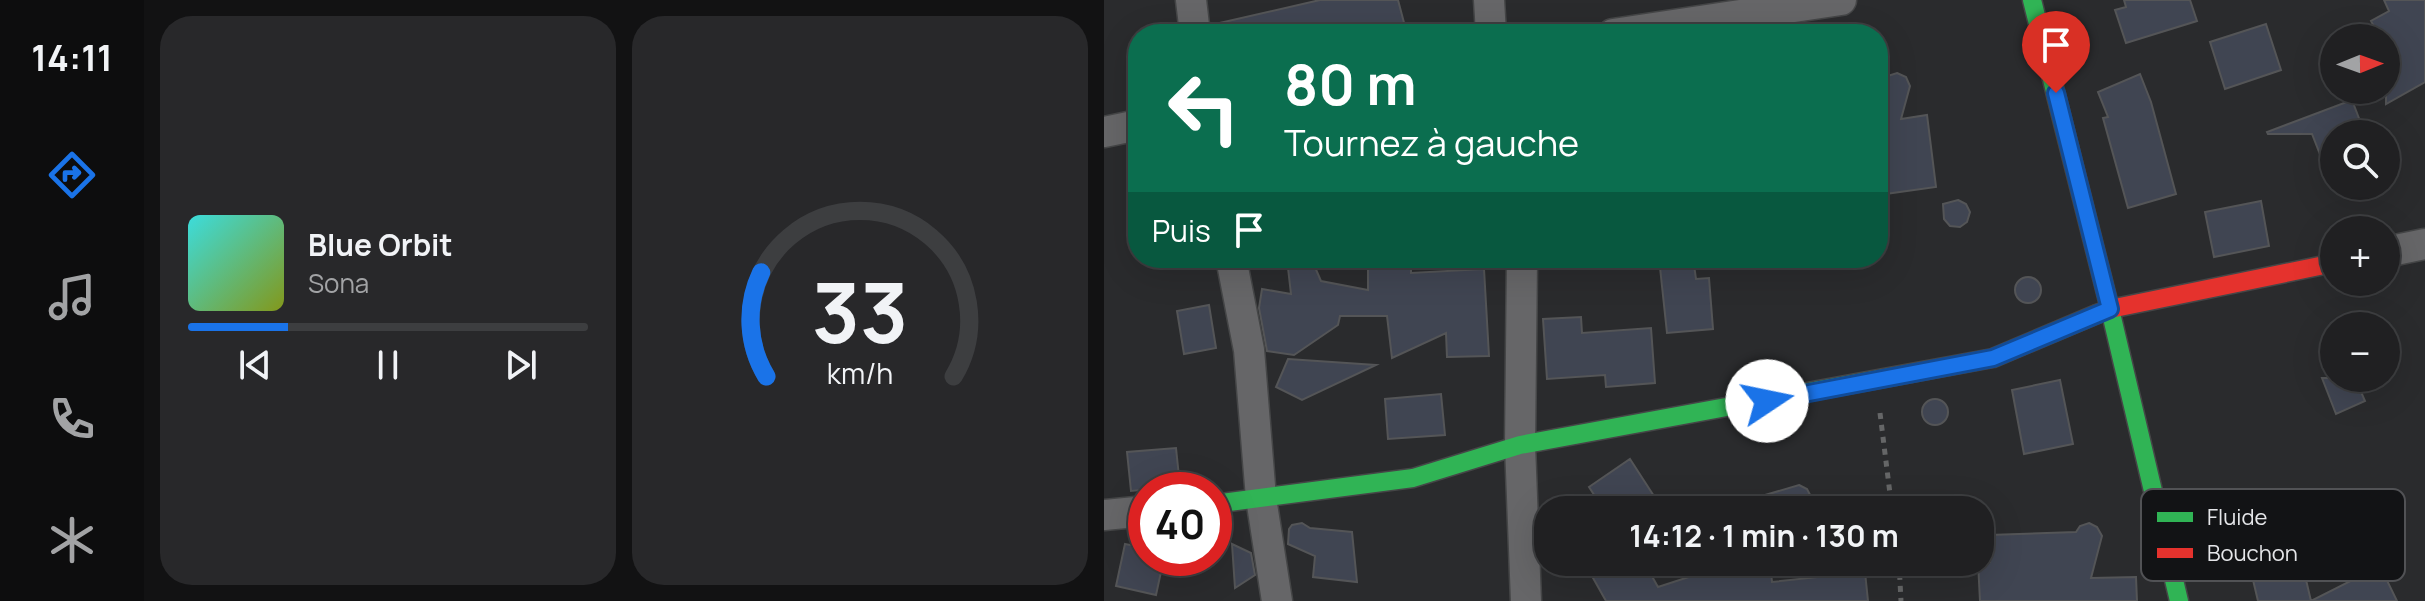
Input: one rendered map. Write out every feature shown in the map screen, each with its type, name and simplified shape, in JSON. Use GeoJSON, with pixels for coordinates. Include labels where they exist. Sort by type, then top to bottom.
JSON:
{"type":"FeatureCollection","features":[{"type":"Feature","properties":{"kind":"street"},"geometry":{"type":"LineString","coordinates":[[1191,0],[1194,24]]}},
{"type":"Feature","properties":{"kind":"street"},"geometry":{"type":"LineString","coordinates":[[1489,0],[1490,24]]}},
{"type":"Feature","properties":{"kind":"street"},"geometry":{"type":"LineString","coordinates":[[1680,24],[1841,0]]}},
{"type":"Feature","properties":{"kind":"street"},"geometry":{"type":"LineString","coordinates":[[2032,0],[2153,489]]}},
{"type":"Feature","properties":{"kind":"street"},"geometry":{"type":"LineString","coordinates":[[1104,132],[1128,127]]}},
{"type":"Feature","properties":{"kind":"street"},"geometry":{"type":"LineString","coordinates":[[2400,249],[2425,244]]}},
{"type":"Feature","properties":{"kind":"street"},"geometry":{"type":"LineString","coordinates":[[1232,502],[1413,478],[1520,445],[1993,358],[2110,309],[2320,266]]}},
{"type":"Feature","properties":{"kind":"street"},"geometry":{"type":"LineString","coordinates":[[1233,268],[1249,350],[1261,498],[1277,601]]}},
{"type":"Feature","properties":{"kind":"street"},"geometry":{"type":"LineString","coordinates":[[1522,268],[1520,445],[1526,601]]}},
{"type":"Feature","properties":{"kind":"street"},"geometry":{"type":"LineString","coordinates":[[1104,515],[1128,513]]}},
{"type":"Feature","properties":{"kind":"street"},"geometry":{"type":"LineString","coordinates":[[2174,581],[2179,601]]}},
{"type":"Feature","properties":{"kind":"path"},"geometry":{"type":"LineString","coordinates":[[1876,381],[1890,496]]}},
{"type":"Feature","properties":{"kind":"path"},"geometry":{"type":"LineString","coordinates":[[1900,576],[1901,601]]}},
{"type":"Feature","properties":{"kind":"building"},"geometry":{"type":"Polygon","coordinates":[[[1320,0],[1398,0],[1404,24],[1215,24],[1320,0]]]}},
{"type":"Feature","properties":{"kind":"building"},"geometry":{"type":"Polygon","coordinates":[[[2124,0],[2190,0],[2197,21],[2126,43],[2115,10],[2126,7],[2124,0]]]}},
{"type":"Feature","properties":{"kind":"building"},"geometry":{"type":"Polygon","coordinates":[[[2384,0],[2425,0],[2425,82],[2400,96],[2400,24],[2373,24],[2371,21],[2389,11],[2384,0]]]}},
{"type":"Feature","properties":{"kind":"building"},"geometry":{"type":"Polygon","coordinates":[[[2266,24],[2281,70],[2225,89],[2210,42],[2266,24]]]}},
{"type":"Feature","properties":{"kind":"building"},"geometry":{"type":"Polygon","coordinates":[[[1897,73],[1906,77],[1910,86],[1901,119],[1927,115],[1936,187],[1888,194],[1888,76],[1897,73]]]}},
{"type":"Feature","properties":{"kind":"building"},"geometry":{"type":"Polygon","coordinates":[[[2140,74],[2151,102],[2176,194],[2128,208],[2103,118],[2108,117],[2098,92],[2140,74]]]}},
{"type":"Feature","properties":{"kind":"building"},"geometry":{"type":"Polygon","coordinates":[[[2341,104],[2354,104],[2360,120],[2320,120],[2320,154],[2312,134],[2267,132],[2341,104]]]}},
{"type":"Feature","properties":{"kind":"building"},"geometry":{"type":"Polygon","coordinates":[[[1958,200],[1966,204],[1970,212],[1967,222],[1960,227],[1950,226],[1944,219],[1943,204],[1958,200]]]}},
{"type":"Feature","properties":{"kind":"building"},"geometry":{"type":"Polygon","coordinates":[[[2261,201],[2269,246],[2214,257],[2205,212],[2261,201]]]}},
{"type":"Feature","properties":{"kind":"building"},"geometry":{"type":"Polygon","coordinates":[[[1288,268],[1315,268],[1321,281],[1368,290],[1368,268],[1411,268],[1411,273],[1484,269],[1489,356],[1447,357],[1446,333],[1392,358],[1387,316],[1340,316],[1338,325],[1294,355],[1267,351],[1259,308],[1262,289],[1291,294],[1288,268]]]}},
{"type":"Feature","properties":{"kind":"building"},"geometry":{"type":"Polygon","coordinates":[[[1660,268],[1694,268],[1696,279],[1709,278],[1713,329],[1667,333],[1660,268]]]}},
{"type":"Feature","properties":{"kind":"building"},"geometry":{"type":"Polygon","coordinates":[[[2028,277],[2037,281],[2041,290],[2037,299],[2028,303],[2019,299],[2015,290],[2019,281],[2028,277]]]}},
{"type":"Feature","properties":{"kind":"building"},"geometry":{"type":"Polygon","coordinates":[[[1209,305],[1216,348],[1184,354],[1177,311],[1209,305]]]}},
{"type":"Feature","properties":{"kind":"building"},"geometry":{"type":"Polygon","coordinates":[[[1581,317],[1582,333],[1651,328],[1655,383],[1606,387],[1605,375],[1547,379],[1543,319],[1581,317]]]}},
{"type":"Feature","properties":{"kind":"building"},"geometry":{"type":"Polygon","coordinates":[[[1288,359],[1376,365],[1302,400],[1276,387],[1288,359]]]}},
{"type":"Feature","properties":{"kind":"building"},"geometry":{"type":"Polygon","coordinates":[[[2060,380],[2073,444],[2024,454],[2012,390],[2060,380]]]}},
{"type":"Feature","properties":{"kind":"building"},"geometry":{"type":"Polygon","coordinates":[[[2327,392],[2361,392],[2365,401],[2336,414],[2327,392]]]}},
{"type":"Feature","properties":{"kind":"building"},"geometry":{"type":"Polygon","coordinates":[[[1441,394],[1445,435],[1388,439],[1385,399],[1441,394]]]}},
{"type":"Feature","properties":{"kind":"building"},"geometry":{"type":"Polygon","coordinates":[[[1935,399],[1944,403],[1948,412],[1944,421],[1935,425],[1926,421],[1922,412],[1926,403],[1935,399]]]}},
{"type":"Feature","properties":{"kind":"building"},"geometry":{"type":"Polygon","coordinates":[[[1176,448],[1179,472],[1129,472],[1127,452],[1176,448]]]}},
{"type":"Feature","properties":{"kind":"building"},"geometry":{"type":"Polygon","coordinates":[[[1630,459],[1654,496],[1595,496],[1589,487],[1630,459]]]}},
{"type":"Feature","properties":{"kind":"building"},"geometry":{"type":"Polygon","coordinates":[[[1799,485],[1807,489],[1811,496],[1762,496],[1799,485]]]}},
{"type":"Feature","properties":{"kind":"building"},"geometry":{"type":"Polygon","coordinates":[[[1302,523],[1310,528],[1352,532],[1357,582],[1313,577],[1315,556],[1288,544],[1289,529],[1302,523]]]}},
{"type":"Feature","properties":{"kind":"building"},"geometry":{"type":"Polygon","coordinates":[[[2089,523],[2097,527],[2102,536],[2091,578],[2136,577],[2137,601],[1980,601],[1979,576],[1994,576],[1994,535],[2076,532],[2080,526],[2089,523]]]}},
{"type":"Feature","properties":{"kind":"building"},"geometry":{"type":"Polygon","coordinates":[[[1125,544],[1128,545],[1128,576],[1160,576],[1156,595],[1116,586],[1125,544]]]}},
{"type":"Feature","properties":{"kind":"building"},"geometry":{"type":"Polygon","coordinates":[[[1232,544],[1251,553],[1255,575],[1235,588],[1232,544]]]}},
{"type":"Feature","properties":{"kind":"building"},"geometry":{"type":"Polygon","coordinates":[[[1592,576],[1652,576],[1658,587],[1692,576],[1771,576],[1772,582],[1828,576],[1865,576],[1868,601],[1606,601],[1592,576]]]}},
{"type":"Feature","properties":{"kind":"building"},"geometry":{"type":"Polygon","coordinates":[[[2253,581],[2306,581],[2311,601],[2258,601],[2253,581]]]}},
{"type":"Feature","properties":{"kind":"building"},"geometry":{"type":"Polygon","coordinates":[[[2350,581],[2387,581],[2397,601],[2311,601],[2350,581]]]}},
{"type":"Feature","properties":{"kind":"traffic: fast"},"geometry":{"type":"LineString","coordinates":[[2032,0],[2153,489]]}},
{"type":"Feature","properties":{"kind":"traffic: fast"},"geometry":{"type":"LineString","coordinates":[[1232,502],[1413,478],[1520,445],[1993,358],[2097,314]]}},
{"type":"Feature","properties":{"kind":"traffic: fast"},"geometry":{"type":"LineString","coordinates":[[2174,581],[2179,601]]}},
{"type":"Feature","properties":{"kind":"traffic: jam"},"geometry":{"type":"LineString","coordinates":[[2097,314],[2320,266]]}},
{"type":"Feature","properties":{"kind":"route"},"geometry":{"type":"LineString","coordinates":[[1767,401],[1993,358],[2110,309],[2056,93]]}}]}
